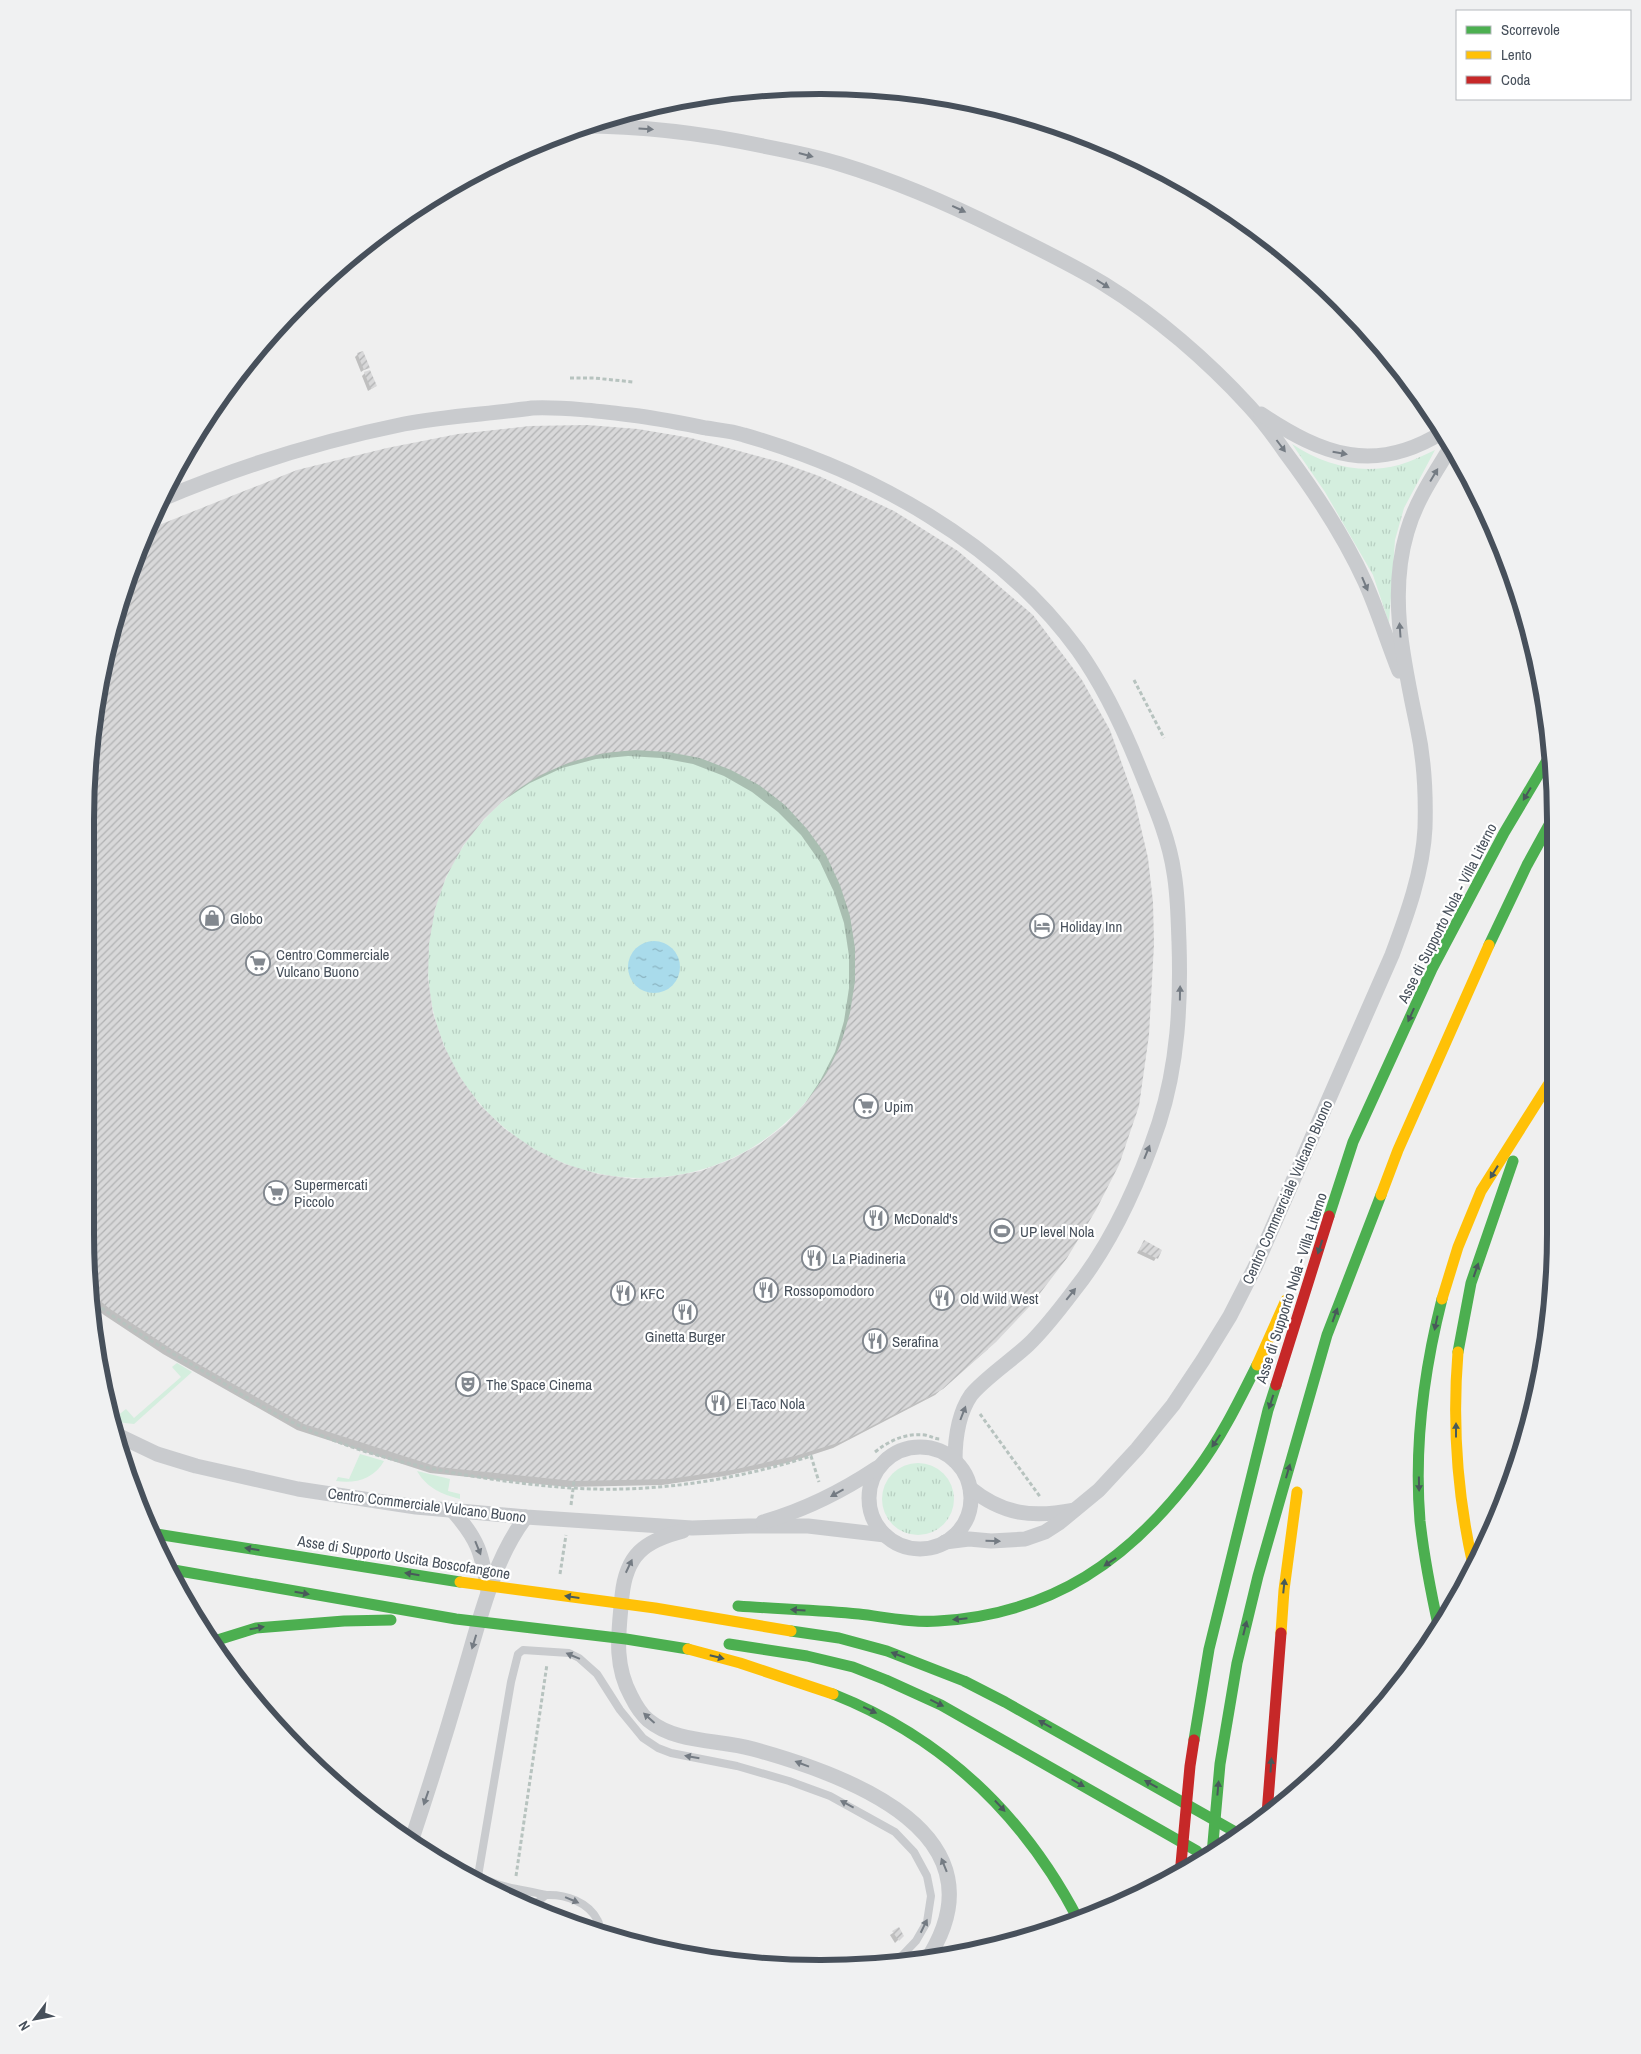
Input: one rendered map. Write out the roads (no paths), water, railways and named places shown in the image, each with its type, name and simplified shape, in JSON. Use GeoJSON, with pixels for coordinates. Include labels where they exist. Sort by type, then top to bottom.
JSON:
{"type":"FeatureCollection","features":[{"type":"Feature","properties":{"kind":"highway","name":"Asse di Supporto Nola - Villa Literno"},"geometry":{"type":"LineString","coordinates":[[1181,1865],[1190,1766],[1209,1649],[1268,1410],[1353,1142],[1432,969],[1504,833],[1545,764]]}},
{"type":"Feature","properties":{"kind":"highway"},"geometry":{"type":"LineString","coordinates":[[1213,1845],[1220,1764],[1237,1662],[1258,1576],[1327,1335],[1398,1150],[1472,981],[1547,827]]}},
{"type":"Feature","properties":{"kind":"highway"},"geometry":{"type":"LineString","coordinates":[[1436,1619],[1429,1591],[1423,1554],[1418,1442],[1426,1378],[1437,1320],[1453,1263],[1480,1194],[1547,1088]]}},
{"type":"Feature","properties":{"kind":"highway"},"geometry":{"type":"LineString","coordinates":[[1471,1556],[1460,1500],[1456,1449],[1460,1342],[1471,1284],[1529,1116]]}},
{"type":"Feature","properties":{"kind":"highway"},"geometry":{"type":"LineString","coordinates":[[1304,1256],[1353,1142]]}},
{"type":"Feature","properties":{"kind":"highway"},"geometry":{"type":"LineString","coordinates":[[728,1606],[850,1613],[938,1621],[987,1616],[1030,1605],[1072,1587],[1116,1558],[1152,1524],[1187,1484],[1231,1419],[1263,1356],[1289,1292]]}},
{"type":"Feature","properties":{"kind":"highway"},"geometry":{"type":"LineString","coordinates":[[1304,1458],[1327,1335]]}},
{"type":"Feature","properties":{"kind":"highway"},"geometry":{"type":"LineString","coordinates":[[1268,1806],[1284,1590],[1293,1514],[1300,1476]]}},
{"type":"Feature","properties":{"kind":"highway","name":"Asse di Supporto Uscita Boscofangone"},"geometry":{"type":"LineString","coordinates":[[159,1534],[460,1582],[655,1608]]}},
{"type":"Feature","properties":{"kind":"highway"},"geometry":{"type":"LineString","coordinates":[[178,1572],[458,1619],[652,1642],[714,1656],[797,1681],[873,1711],[910,1732],[946,1757],[986,1792],[1021,1828],[1050,1870],[1075,1914]]}},
{"type":"Feature","properties":{"kind":"highway"},"geometry":{"type":"LineString","coordinates":[[655,1608],[710,1605]]}},
{"type":"Feature","properties":{"kind":"highway"},"geometry":{"type":"LineString","coordinates":[[655,1608],[838,1638],[887,1651],[964,1681],[1006,1702],[1234,1831]]}},
{"type":"Feature","properties":{"kind":"highway"},"geometry":{"type":"LineString","coordinates":[[218,1640],[256,1628],[344,1621],[458,1619]]}},
{"type":"Feature","properties":{"kind":"highway"},"geometry":{"type":"LineString","coordinates":[[652,1642],[710,1642],[800,1655],[852,1667],[941,1705],[1200,1853]]}},
{"type":"Feature","properties":{"kind":"street"},"geometry":{"type":"LineString","coordinates":[[604,127],[657,129],[725,138],[834,162],[912,189],[1040,248],[1106,286],[1151,318],[1197,355],[1251,407],[1298,470],[1349,550],[1365,582],[1409,696]]}},
{"type":"Feature","properties":{"kind":"street"},"geometry":{"type":"LineString","coordinates":[[1251,407],[1308,443],[1340,453],[1377,456],[1400,452],[1426,443],[1437,436]]}},
{"type":"Feature","properties":{"kind":"street"},"geometry":{"type":"LineString","coordinates":[[170,497],[240,468],[278,456],[405,424],[532,408],[599,411],[678,421],[742,434],[814,458],[893,494],[948,527],[984,554],[1050,618],[1078,650],[1122,724],[1164,832],[1174,872],[1178,916],[1180,999],[1176,1043],[1170,1083],[1158,1124],[1125,1207],[1106,1243],[1084,1278],[1031,1342],[972,1394],[957,1429],[955,1461],[964,1473],[970,1488],[1001,1508],[1024,1514],[1053,1514],[1078,1509]]}},
{"type":"Feature","properties":{"kind":"street"},"geometry":{"type":"LineString","coordinates":[[1409,696],[1399,631],[1401,562],[1407,532],[1420,499],[1447,453]]}},
{"type":"Feature","properties":{"kind":"street","name":"Centro Commerciale Vulcano Buono"},"geometry":{"type":"LineString","coordinates":[[875,1461],[869,1495],[870,1509],[875,1523],[884,1535],[898,1544],[914,1549],[930,1548],[945,1542],[969,1539],[990,1541],[1025,1539],[1045,1532],[1078,1509],[1099,1490],[1137,1449],[1173,1404],[1230,1316],[1278,1216],[1320,1115],[1392,955],[1405,920],[1414,889],[1425,828],[1423,763],[1418,727],[1409,696]]}},
{"type":"Feature","properties":{"kind":"street","name":"Centro Commerciale Vulcano Buono"},"geometry":{"type":"LineString","coordinates":[[124,1438],[157,1454],[196,1466],[298,1489],[368,1500],[452,1510],[568,1520],[692,1528],[808,1526],[884,1535]]}},
{"type":"Feature","properties":{"kind":"street","name":"Centro Commerciale Vulcano Buono"},"geometry":{"type":"LineString","coordinates":[[750,1526],[821,1502],[875,1461],[907,1448],[924,1447],[932,1449],[941,1452],[955,1461]]}},
{"type":"Feature","properties":{"kind":"street","name":"Centro Commerciale Vulcano Buono"},"geometry":{"type":"LineString","coordinates":[[945,1542],[958,1532],[966,1519],[970,1504],[970,1488]]}},
{"type":"Feature","properties":{"kind":"street"},"geometry":{"type":"LineString","coordinates":[[452,1510],[476,1541],[482,1558],[489,1593]]}},
{"type":"Feature","properties":{"kind":"street"},"geometry":{"type":"LineString","coordinates":[[413,1835],[437,1766],[489,1593],[514,1533],[526,1517]]}},
{"type":"Feature","properties":{"kind":"street"},"geometry":{"type":"LineString","coordinates":[[692,1528],[644,1547],[628,1566],[623,1581],[617,1645],[618,1661],[625,1686],[634,1703],[648,1720],[665,1730],[684,1737],[750,1748],[787,1759],[843,1780],[903,1812],[922,1829],[938,1850],[948,1874],[950,1900],[945,1924],[932,1951]]}},
{"type":"Feature","properties":{"kind":"lane"},"geometry":{"type":"LineString","coordinates":[[478,1874],[511,1682],[518,1654],[523,1650],[569,1654],[579,1658],[597,1674],[620,1710],[643,1738],[658,1748],[671,1753],[737,1766],[788,1781],[830,1796],[895,1832],[914,1852],[926,1876],[931,1896],[927,1922],[916,1941],[902,1955]]}},
{"type":"Feature","properties":{"kind":"lane"},"geometry":{"type":"LineString","coordinates":[[499,1885],[546,1895],[570,1897],[585,1906],[599,1922],[599,1925]]}},
{"type":"Feature","properties":{"kind":"lane"},"geometry":{"type":"LineString","coordinates":[[537,1903],[546,1895]]}},
{"type":"Feature","properties":{"kind":"water"},"geometry":{"type":"Polygon","coordinates":[[[649,941],[659,941],[669,945],[676,952],[680,967],[676,982],[669,989],[659,993],[649,993],[639,989],[632,982],[628,972],[628,962],[632,952],[639,945],[649,941]]]}},
{"type":"Feature","properties":{"kind":"place","name":"Globo"},"geometry":{"type":"Point","coordinates":[212,918]}},
{"type":"Feature","properties":{"kind":"place","name":"Holiday Inn"},"geometry":{"type":"Point","coordinates":[1042,926]}},
{"type":"Feature","properties":{"kind":"place","name":"Centro Commerciale Vulcano Buono"},"geometry":{"type":"Point","coordinates":[258,963]}},
{"type":"Feature","properties":{"kind":"place","name":"Upim"},"geometry":{"type":"Point","coordinates":[866,1106]}},
{"type":"Feature","properties":{"kind":"place","name":"Supermercati Piccolo"},"geometry":{"type":"Point","coordinates":[276,1193]}},
{"type":"Feature","properties":{"kind":"place","name":"McDonald's"},"geometry":{"type":"Point","coordinates":[876,1218]}},
{"type":"Feature","properties":{"kind":"place","name":"UP level Nola"},"geometry":{"type":"Point","coordinates":[1002,1231]}},
{"type":"Feature","properties":{"kind":"place","name":"La Piadineria"},"geometry":{"type":"Point","coordinates":[814,1258]}},
{"type":"Feature","properties":{"kind":"place","name":"Rossopomodoro"},"geometry":{"type":"Point","coordinates":[766,1290]}},
{"type":"Feature","properties":{"kind":"place","name":"KFC"},"geometry":{"type":"Point","coordinates":[623,1293]}},
{"type":"Feature","properties":{"kind":"place","name":"Old Wild West"},"geometry":{"type":"Point","coordinates":[942,1298]}},
{"type":"Feature","properties":{"kind":"place","name":"Ginetta Burger"},"geometry":{"type":"Point","coordinates":[685,1312]}},
{"type":"Feature","properties":{"kind":"place","name":"Serafina"},"geometry":{"type":"Point","coordinates":[875,1341]}},
{"type":"Feature","properties":{"kind":"place","name":"The Space Cinema"},"geometry":{"type":"Point","coordinates":[468,1384]}},
{"type":"Feature","properties":{"kind":"place","name":"El Taco Nola"},"geometry":{"type":"Point","coordinates":[718,1403]}}]}
